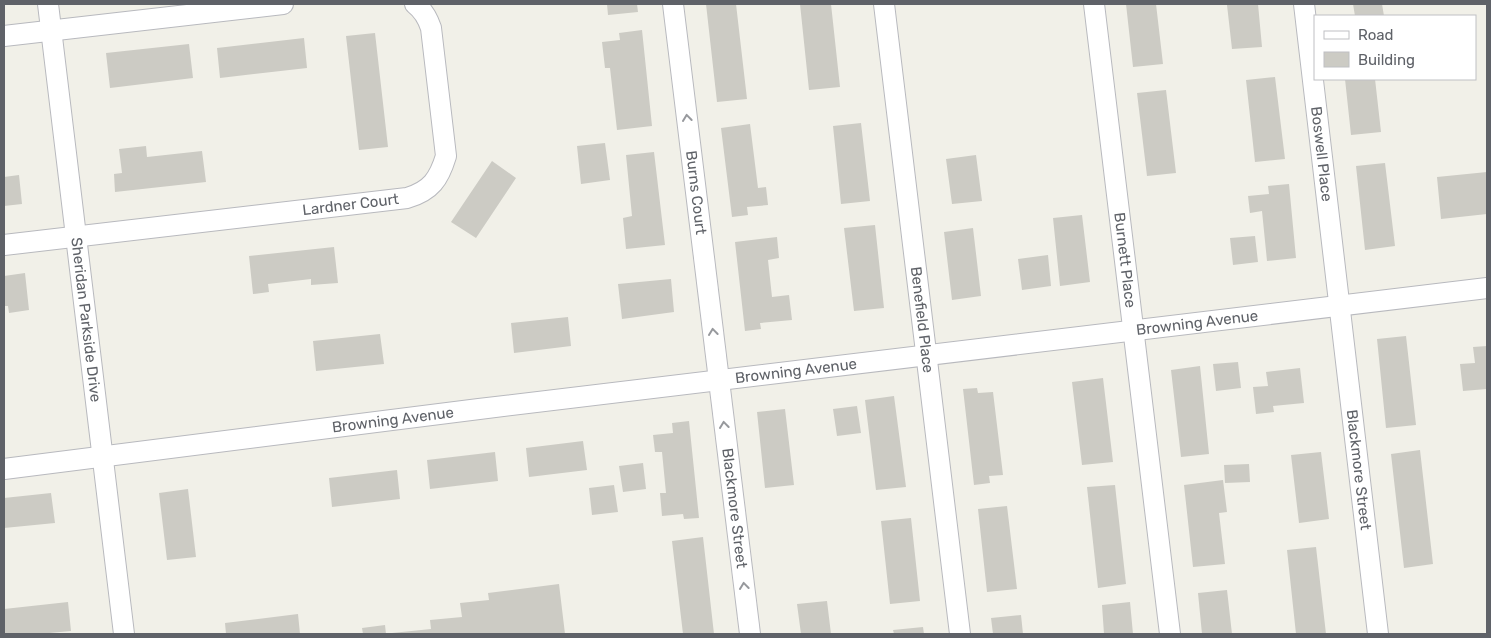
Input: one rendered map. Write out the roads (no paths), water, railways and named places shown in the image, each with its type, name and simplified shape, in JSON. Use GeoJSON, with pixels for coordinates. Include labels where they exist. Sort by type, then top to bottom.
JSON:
{"type":"FeatureCollection","features":[{"type":"Feature","properties":{"kind":"street","name":"Sheridan Parkside Drive"},"geometry":{"type":"LineString","coordinates":[[48,4],[124,634]]}},
{"type":"Feature","properties":{"kind":"street"},"geometry":{"type":"LineString","coordinates":[[4,36],[283,4]]}},
{"type":"Feature","properties":{"kind":"street","name":"Lardner Court"},"geometry":{"type":"LineString","coordinates":[[4,245],[407,198],[432,186],[441,172],[446,156],[431,28],[429,21],[415,4]]}},
{"type":"Feature","properties":{"kind":"street","name":"Burns Court"},"geometry":{"type":"LineString","coordinates":[[674,4],[719,380]]}},
{"type":"Feature","properties":{"kind":"street","name":"Benefield Place"},"geometry":{"type":"LineString","coordinates":[[884,4],[960,634]]}},
{"type":"Feature","properties":{"kind":"street","name":"Burnett Place"},"geometry":{"type":"LineString","coordinates":[[1094,4],[1170,634]]}},
{"type":"Feature","properties":{"kind":"street","name":"Boswell Place"},"geometry":{"type":"LineString","coordinates":[[1304,4],[1340,306]]}},
{"type":"Feature","properties":{"kind":"street","name":"Browning Avenue"},"geometry":{"type":"LineString","coordinates":[[4,469],[719,380],[1487,288]]}},
{"type":"Feature","properties":{"kind":"street","name":"Blackmore Street"},"geometry":{"type":"LineString","coordinates":[[1340,306],[1378,634]]}},
{"type":"Feature","properties":{"kind":"street","name":"Blackmore Street"},"geometry":{"type":"LineString","coordinates":[[719,380],[750,634]]}}]}
